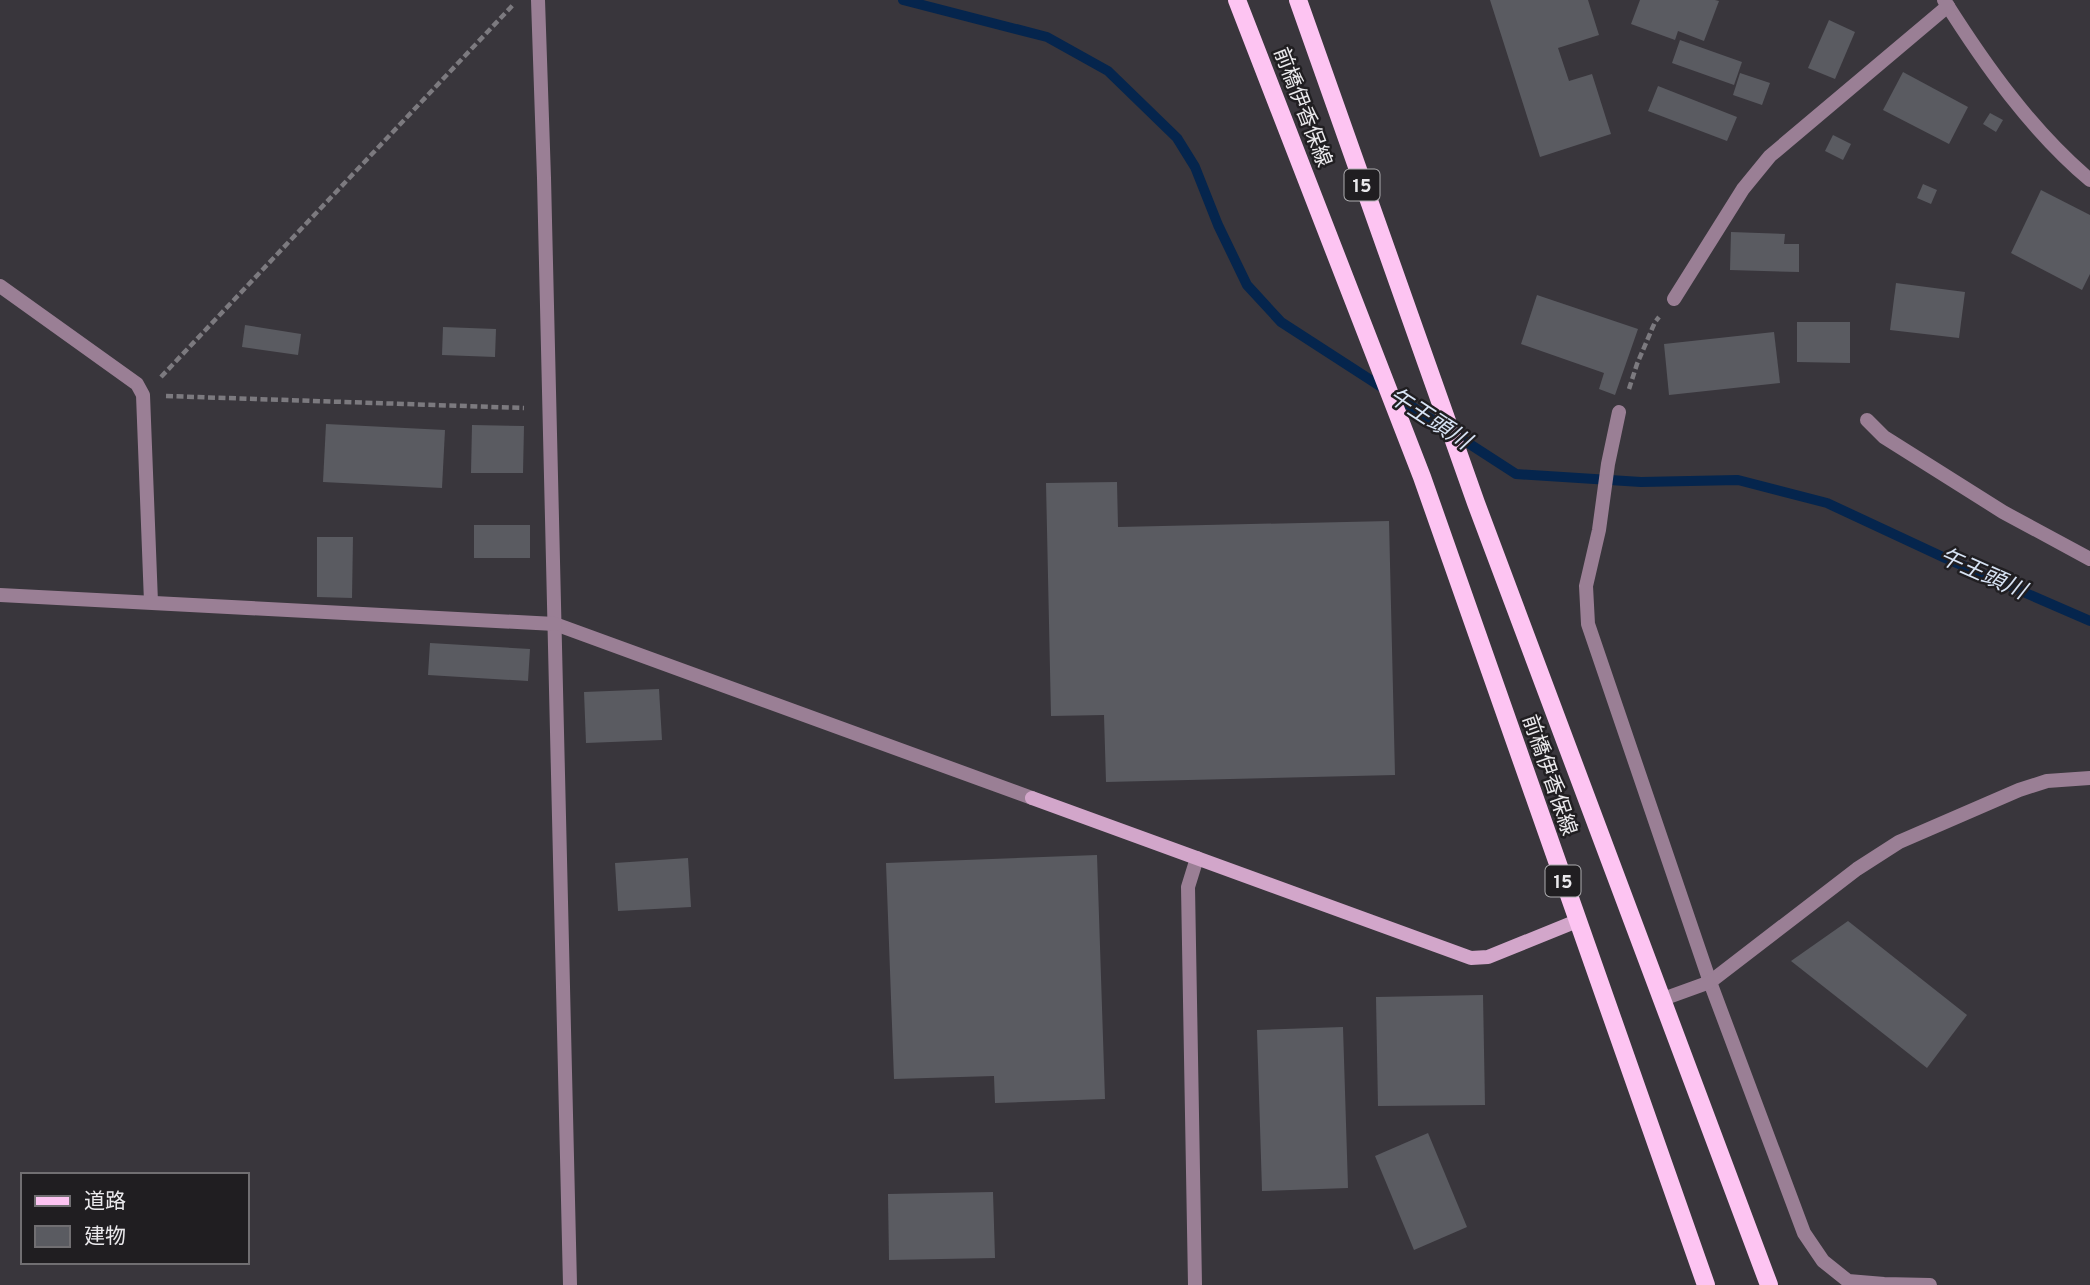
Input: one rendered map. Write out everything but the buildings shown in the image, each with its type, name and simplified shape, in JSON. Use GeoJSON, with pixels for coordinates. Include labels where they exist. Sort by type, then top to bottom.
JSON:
{"type":"FeatureCollection","features":[{"type":"Feature","properties":{"kind":"main road","name":"前橋伊香保線"},"geometry":{"type":"LineString","coordinates":[[1237,0],[1422,477],[1706,1285]]}},
{"type":"Feature","properties":{"kind":"main road","name":"前橋伊香保線"},"geometry":{"type":"LineString","coordinates":[[1298,0],[1427,370],[1769,1285]]}},
{"type":"Feature","properties":{"kind":"street"},"geometry":{"type":"LineString","coordinates":[[538,0],[570,1285]]}},
{"type":"Feature","properties":{"kind":"street"},"geometry":{"type":"LineString","coordinates":[[1674,299],[1743,189],[1770,156],[1946,3],[1980,56],[2019,106],[2067,160],[2090,180]]}},
{"type":"Feature","properties":{"kind":"street"},"geometry":{"type":"LineString","coordinates":[[0,286],[137,384],[143,395],[151,602]]}},
{"type":"Feature","properties":{"kind":"street"},"geometry":{"type":"LineString","coordinates":[[1619,412],[1587,586],[1588,624],[1710,982],[1804,1233],[1823,1261],[1848,1281],[1930,1285]]}},
{"type":"Feature","properties":{"kind":"street"},"geometry":{"type":"LineString","coordinates":[[1867,420],[1884,437],[2003,512],[2090,559]]}},
{"type":"Feature","properties":{"kind":"street"},"geometry":{"type":"LineString","coordinates":[[0,596],[555,624],[1471,958],[1488,957],[1577,921]]}},
{"type":"Feature","properties":{"kind":"street"},"geometry":{"type":"LineString","coordinates":[[1663,999],[1710,982],[1857,869],[1899,842],[2019,790],[2047,781],[2090,778]]}},
{"type":"Feature","properties":{"kind":"street"},"geometry":{"type":"LineString","coordinates":[[1195,1285],[1188,887],[1197,858]]}},
{"type":"Feature","properties":{"kind":"path"},"geometry":{"type":"LineString","coordinates":[[143,395],[518,0]]}},
{"type":"Feature","properties":{"kind":"path"},"geometry":{"type":"LineString","coordinates":[[1619,412],[1655,322],[1674,299]]}},
{"type":"Feature","properties":{"kind":"path"},"geometry":{"type":"LineString","coordinates":[[143,395],[550,409]]}},
{"type":"Feature","properties":{"kind":"waterway","name":"午王頭川"},"geometry":{"type":"LineString","coordinates":[[903,0],[1047,37],[1108,71],[1177,138],[1195,167],[1218,225],[1247,285],[1281,322],[1516,474],[1641,482],[1738,480],[1827,503],[2090,621]]}}]}
